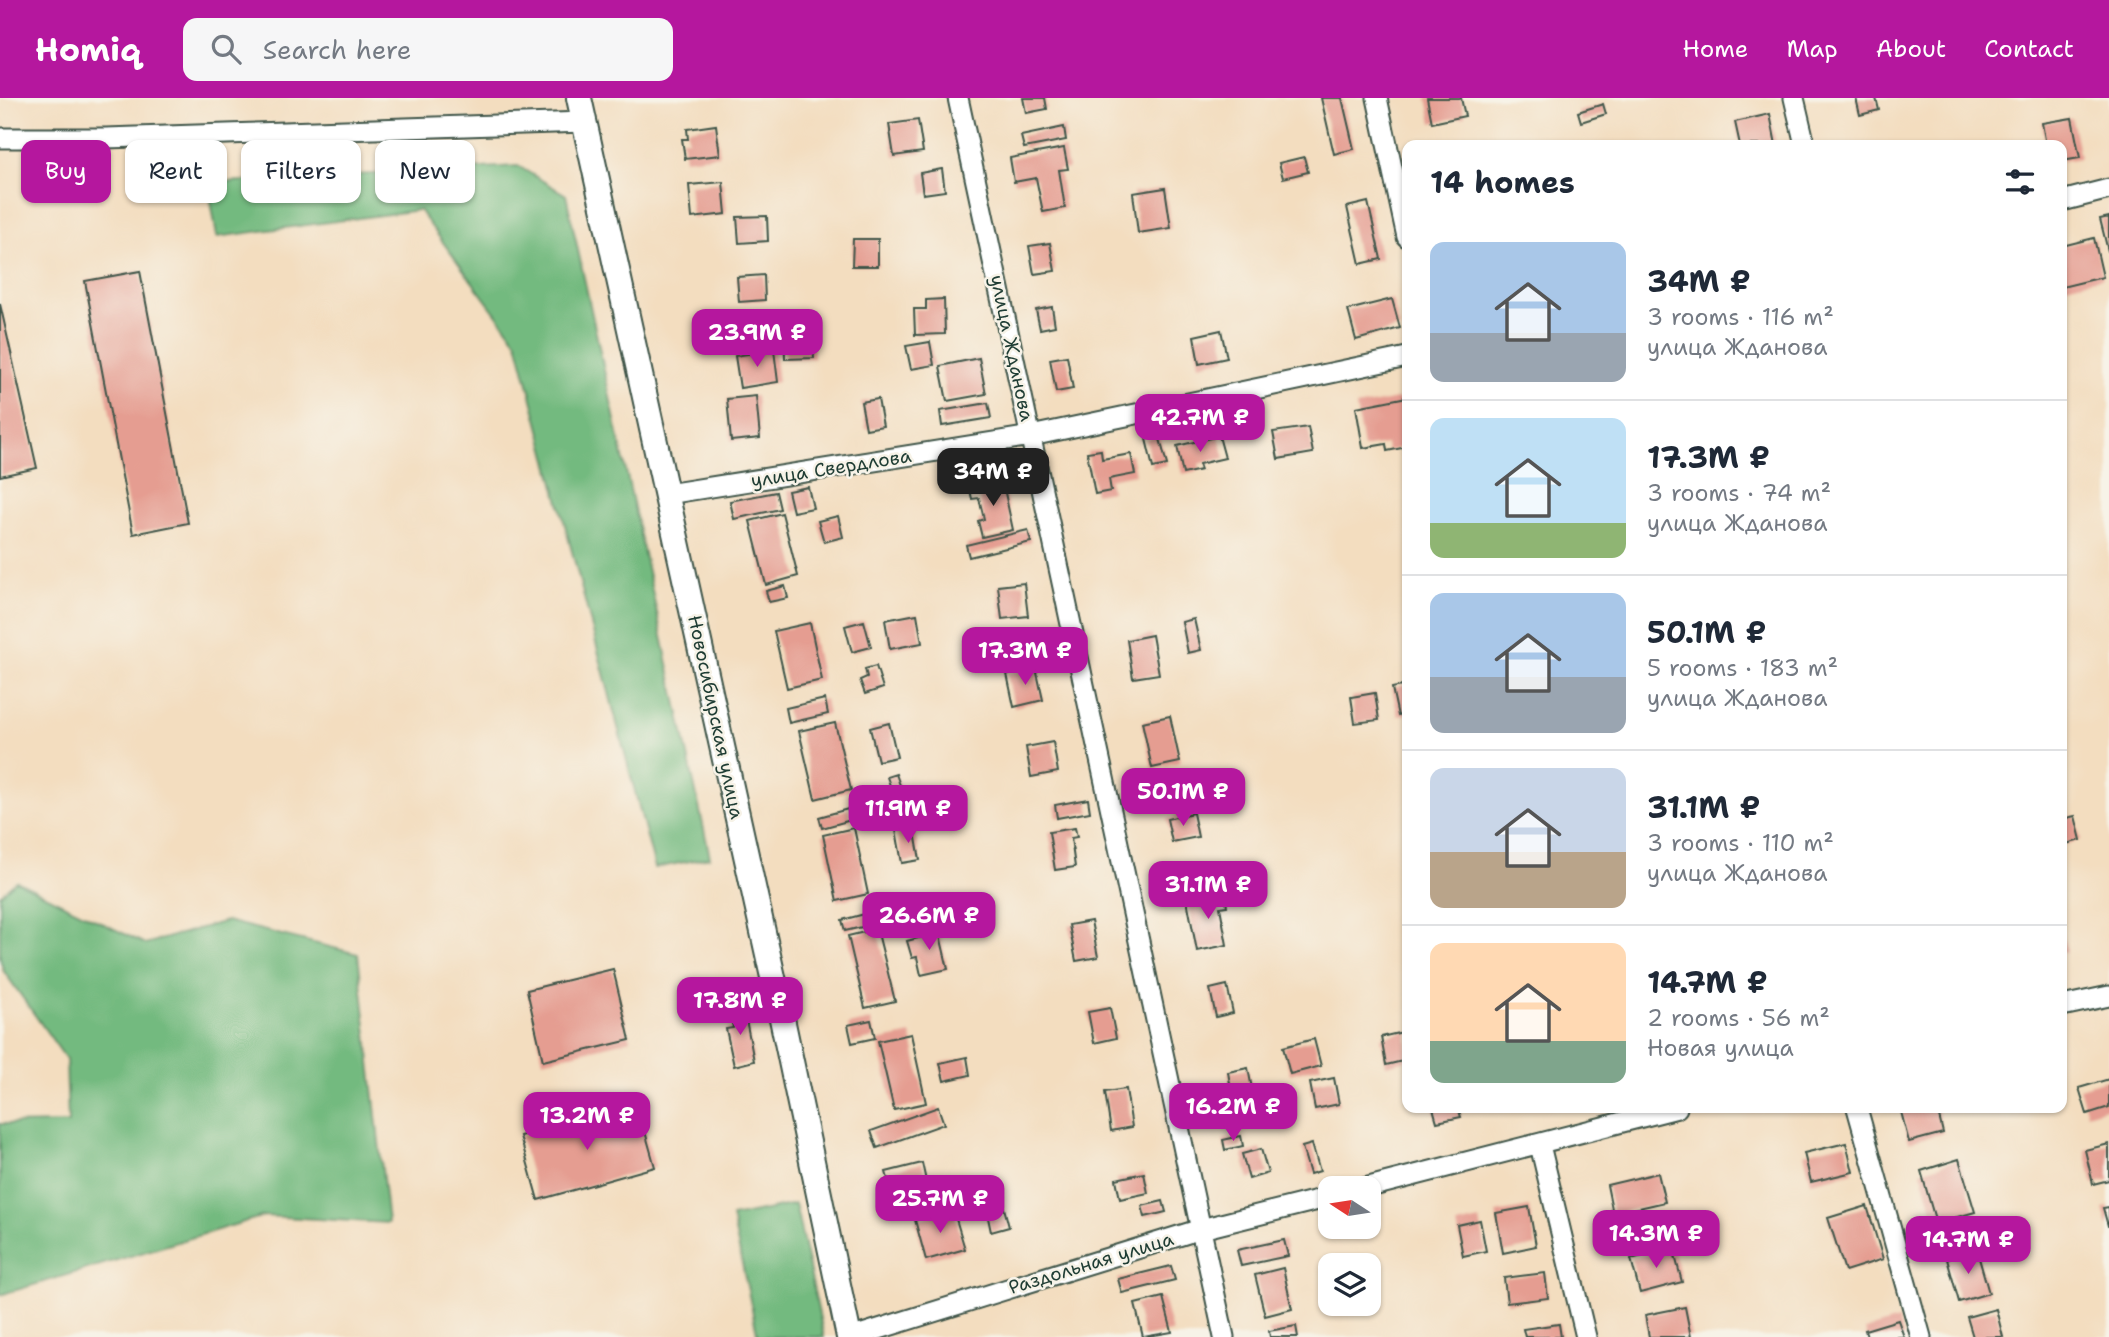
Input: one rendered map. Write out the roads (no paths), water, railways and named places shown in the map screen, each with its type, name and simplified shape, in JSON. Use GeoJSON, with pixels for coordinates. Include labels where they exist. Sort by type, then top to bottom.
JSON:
{"type":"FeatureCollection","features":[{"type":"Feature","properties":{"kind":"street","name":"Новосибирская улица"},"geometry":{"type":"LineString","coordinates":[[579,98],[851,1337]]}},
{"type":"Feature","properties":{"kind":"street","name":"улица Жданова"},"geometry":{"type":"LineString","coordinates":[[958,98],[1224,1337]]}},
{"type":"Feature","properties":{"kind":"street"},"geometry":{"type":"LineString","coordinates":[[1377,98],[1402,214]]}},
{"type":"Feature","properties":{"kind":"street"},"geometry":{"type":"LineString","coordinates":[[1794,98],[1804,140]]}},
{"type":"Feature","properties":{"kind":"street"},"geometry":{"type":"LineString","coordinates":[[0,138],[106,138],[585,122]]}},
{"type":"Feature","properties":{"kind":"street"},"geometry":{"type":"LineString","coordinates":[[2067,200],[2109,189]]}},
{"type":"Feature","properties":{"kind":"street","name":"улица Свердлова"},"geometry":{"type":"LineString","coordinates":[[667,494],[1031,436],[1402,358]]}},
{"type":"Feature","properties":{"kind":"street"},"geometry":{"type":"LineString","coordinates":[[2067,1005],[2109,996]]}},
{"type":"Feature","properties":{"kind":"street"},"geometry":{"type":"LineString","coordinates":[[1381,1184],[1540,1145],[1604,1117],[1636,1113]]}},
{"type":"Feature","properties":{"kind":"street"},"geometry":{"type":"LineString","coordinates":[[1858,1113],[1921,1337]]}},
{"type":"Feature","properties":{"kind":"street"},"geometry":{"type":"LineString","coordinates":[[1540,1145],[1586,1337]]}},
{"type":"Feature","properties":{"kind":"street","name":"Раздольная улица"},"geometry":{"type":"LineString","coordinates":[[851,1337],[1201,1229],[1318,1200]]}}]}
